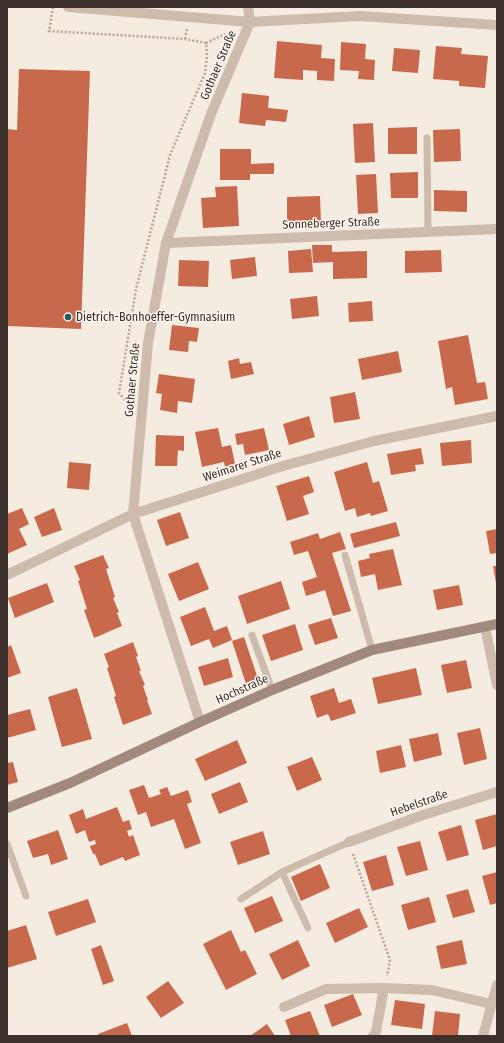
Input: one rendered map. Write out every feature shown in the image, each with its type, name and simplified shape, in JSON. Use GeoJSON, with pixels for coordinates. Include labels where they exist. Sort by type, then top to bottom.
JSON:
{"type":"FeatureCollection","features":[{"type":"Feature","properties":{"kind":"street"},"geometry":{"type":"LineString","coordinates":[[68,7],[250,22],[360,16],[497,25]]}},
{"type":"Feature","properties":{"kind":"street"},"geometry":{"type":"LineString","coordinates":[[248,7],[250,22]]}},
{"type":"Feature","properties":{"kind":"street","name":"Gothaer Straße"},"geometry":{"type":"LineString","coordinates":[[200,722],[133,514],[148,343],[166,243],[211,114],[250,22]]}},
{"type":"Feature","properties":{"kind":"street","name":"Sonneberger Straße"},"geometry":{"type":"LineString","coordinates":[[166,243],[497,229]]}},
{"type":"Feature","properties":{"kind":"street","name":"Weimarer Straße"},"geometry":{"type":"LineString","coordinates":[[7,575],[133,514],[283,466],[366,443],[497,416]]}},
{"type":"Feature","properties":{"kind":"street","name":"Hochstraße"},"geometry":{"type":"LineString","coordinates":[[7,808],[70,783],[272,690],[372,650],[497,624]]}},
{"type":"Feature","properties":{"kind":"street"},"geometry":{"type":"LineString","coordinates":[[485,627],[497,685]]}},
{"type":"Feature","properties":{"kind":"street","name":"Hebelstraße"},"geometry":{"type":"LineString","coordinates":[[349,842],[423,815],[497,792]]}},
{"type":"Feature","properties":{"kind":"street"},"geometry":{"type":"LineString","coordinates":[[483,1036],[497,985]]}},
{"type":"Feature","properties":{"kind":"street"},"geometry":{"type":"LineString","coordinates":[[373,1036],[376,1032],[384,988]]}},
{"type":"Feature","properties":{"kind":"street"},"geometry":{"type":"LineString","coordinates":[[284,1007],[326,989],[384,988],[432,990],[491,1004]]}},
{"type":"Feature","properties":{"kind":"lane"},"geometry":{"type":"LineString","coordinates":[[427,138],[428,232]]}},
{"type":"Feature","properties":{"kind":"lane"},"geometry":{"type":"LineString","coordinates":[[345,555],[372,650]]}},
{"type":"Feature","properties":{"kind":"lane"},"geometry":{"type":"LineString","coordinates":[[252,634],[272,690]]}},
{"type":"Feature","properties":{"kind":"lane","name":"Hebelstraße"},"geometry":{"type":"LineString","coordinates":[[241,899],[282,872],[349,842]]}},
{"type":"Feature","properties":{"kind":"lane"},"geometry":{"type":"LineString","coordinates":[[7,844],[26,896]]}},
{"type":"Feature","properties":{"kind":"lane"},"geometry":{"type":"LineString","coordinates":[[282,872],[308,928]]}},
{"type":"Feature","properties":{"kind":"path"},"geometry":{"type":"LineString","coordinates":[[53,7],[49,31],[186,39],[206,43],[207,56],[205,73],[170,155],[136,289],[119,393],[142,418]]}},
{"type":"Feature","properties":{"kind":"path"},"geometry":{"type":"LineString","coordinates":[[349,842],[390,960],[384,988]]}},
{"type":"Feature","properties":{"kind":"building"},"geometry":{"type":"Polygon","coordinates":[[[277,41],[322,45],[321,58],[335,59],[334,81],[317,80],[317,71],[303,70],[303,80],[274,78],[277,41]]]}},
{"type":"Feature","properties":{"kind":"building"},"geometry":{"type":"Polygon","coordinates":[[[341,42],[366,44],[365,59],[375,60],[374,80],[358,79],[359,71],[340,70],[341,42]]]}},
{"type":"Feature","properties":{"kind":"building"},"geometry":{"type":"Polygon","coordinates":[[[436,46],[462,48],[461,54],[488,56],[485,88],[459,86],[459,81],[433,79],[436,46]]]}},
{"type":"Feature","properties":{"kind":"building"},"geometry":{"type":"Polygon","coordinates":[[[394,48],[420,50],[418,73],[392,71],[394,48]]]}},
{"type":"Feature","properties":{"kind":"building"},"geometry":{"type":"Polygon","coordinates":[[[19,69],[90,71],[81,329],[7,326],[7,129],[17,130],[19,69]]]}},
{"type":"Feature","properties":{"kind":"building"},"geometry":{"type":"Polygon","coordinates":[[[242,93],[269,96],[268,108],[288,110],[286,122],[266,120],[265,126],[239,123],[242,93]]]}},
{"type":"Feature","properties":{"kind":"building"},"geometry":{"type":"Polygon","coordinates":[[[373,123],[375,162],[355,163],[353,124],[373,123]]]}},
{"type":"Feature","properties":{"kind":"building"},"geometry":{"type":"Polygon","coordinates":[[[417,127],[417,154],[388,154],[388,128],[417,127]]]}},
{"type":"Feature","properties":{"kind":"building"},"geometry":{"type":"Polygon","coordinates":[[[460,129],[461,161],[434,162],[433,130],[460,129]]]}},
{"type":"Feature","properties":{"kind":"building"},"geometry":{"type":"Polygon","coordinates":[[[220,149],[251,149],[251,164],[274,163],[274,174],[250,174],[250,180],[220,180],[220,149]]]}},
{"type":"Feature","properties":{"kind":"building"},"geometry":{"type":"Polygon","coordinates":[[[418,172],[418,198],[391,198],[390,173],[418,172]]]}},
{"type":"Feature","properties":{"kind":"building"},"geometry":{"type":"Polygon","coordinates":[[[376,174],[378,213],[358,214],[356,175],[376,174]]]}},
{"type":"Feature","properties":{"kind":"building"},"geometry":{"type":"Polygon","coordinates":[[[237,186],[239,226],[203,228],[201,198],[216,197],[215,187],[237,186]]]}},
{"type":"Feature","properties":{"kind":"building"},"geometry":{"type":"Polygon","coordinates":[[[434,190],[467,191],[467,212],[434,211],[434,190]]]}},
{"type":"Feature","properties":{"kind":"building"},"geometry":{"type":"Polygon","coordinates":[[[320,196],[321,223],[287,225],[287,197],[320,196]]]}},
{"type":"Feature","properties":{"kind":"building"},"geometry":{"type":"Polygon","coordinates":[[[312,245],[332,245],[332,252],[367,251],[367,278],[333,279],[333,262],[313,263],[312,245]]]}},
{"type":"Feature","properties":{"kind":"building"},"geometry":{"type":"Polygon","coordinates":[[[311,249],[313,272],[289,273],[288,251],[311,249]]]}},
{"type":"Feature","properties":{"kind":"building"},"geometry":{"type":"Polygon","coordinates":[[[441,250],[442,272],[405,273],[405,251],[441,250]]]}},
{"type":"Feature","properties":{"kind":"building"},"geometry":{"type":"Polygon","coordinates":[[[255,257],[257,276],[232,279],[230,260],[255,257]]]}},
{"type":"Feature","properties":{"kind":"building"},"geometry":{"type":"Polygon","coordinates":[[[179,260],[209,261],[208,287],[178,286],[179,260]]]}},
{"type":"Feature","properties":{"kind":"building"},"geometry":{"type":"Polygon","coordinates":[[[317,296],[319,316],[292,319],[290,299],[317,296]]]}},
{"type":"Feature","properties":{"kind":"building"},"geometry":{"type":"Polygon","coordinates":[[[372,301],[373,321],[349,322],[348,303],[372,301]]]}},
{"type":"Feature","properties":{"kind":"building"},"geometry":{"type":"Polygon","coordinates":[[[172,325],[199,328],[197,342],[189,341],[188,352],[169,350],[172,325]]]}},
{"type":"Feature","properties":{"kind":"building"},"geometry":{"type":"Polygon","coordinates":[[[468,335],[477,383],[485,382],[488,399],[455,405],[452,387],[446,389],[438,341],[468,335]]]}},
{"type":"Feature","properties":{"kind":"building"},"geometry":{"type":"Polygon","coordinates":[[[398,351],[402,372],[362,380],[358,359],[398,351]]]}},
{"type":"Feature","properties":{"kind":"building"},"geometry":{"type":"Polygon","coordinates":[[[239,358],[240,364],[251,362],[254,374],[231,379],[228,361],[239,358]]]}},
{"type":"Feature","properties":{"kind":"building"},"geometry":{"type":"Polygon","coordinates":[[[159,374],[195,379],[192,403],[178,401],[177,413],[160,410],[162,394],[156,393],[159,374]]]}},
{"type":"Feature","properties":{"kind":"building"},"geometry":{"type":"Polygon","coordinates":[[[355,392],[360,419],[334,423],[330,397],[355,392]]]}},
{"type":"Feature","properties":{"kind":"building"},"geometry":{"type":"Polygon","coordinates":[[[309,416],[315,437],[289,445],[283,424],[309,416]]]}},
{"type":"Feature","properties":{"kind":"building"},"geometry":{"type":"Polygon","coordinates":[[[218,428],[222,447],[231,445],[235,464],[225,467],[224,462],[202,467],[195,432],[218,428]]]}},
{"type":"Feature","properties":{"kind":"building"},"geometry":{"type":"Polygon","coordinates":[[[264,428],[269,450],[245,455],[243,444],[237,445],[235,434],[264,428]]]}},
{"type":"Feature","properties":{"kind":"building"},"geometry":{"type":"Polygon","coordinates":[[[156,435],[184,436],[184,451],[178,450],[177,466],[155,466],[156,435]]]}},
{"type":"Feature","properties":{"kind":"building"},"geometry":{"type":"Polygon","coordinates":[[[471,440],[472,463],[442,466],[440,443],[471,440]]]}},
{"type":"Feature","properties":{"kind":"building"},"geometry":{"type":"Polygon","coordinates":[[[421,448],[424,464],[415,465],[416,471],[391,475],[387,454],[421,448]]]}},
{"type":"Feature","properties":{"kind":"building"},"geometry":{"type":"Polygon","coordinates":[[[69,462],[91,464],[89,490],[67,488],[69,462]]]}},
{"type":"Feature","properties":{"kind":"building"},"geometry":{"type":"Polygon","coordinates":[[[367,462],[373,483],[379,481],[388,511],[371,516],[370,513],[357,517],[355,508],[345,511],[334,472],[367,462]]]}},
{"type":"Feature","properties":{"kind":"building"},"geometry":{"type":"Polygon","coordinates":[[[309,476],[314,492],[303,496],[309,514],[287,521],[276,486],[309,476]]]}},
{"type":"Feature","properties":{"kind":"building"},"geometry":{"type":"Polygon","coordinates":[[[22,508],[29,524],[19,529],[27,545],[7,554],[7,514],[22,508]]]}},
{"type":"Feature","properties":{"kind":"building"},"geometry":{"type":"Polygon","coordinates":[[[54,508],[62,530],[42,537],[34,517],[54,508]]]}},
{"type":"Feature","properties":{"kind":"building"},"geometry":{"type":"Polygon","coordinates":[[[180,512],[189,538],[166,546],[157,520],[180,512]]]}},
{"type":"Feature","properties":{"kind":"building"},"geometry":{"type":"Polygon","coordinates":[[[396,522],[400,536],[354,548],[350,534],[396,522]]]}},
{"type":"Feature","properties":{"kind":"building"},"geometry":{"type":"Polygon","coordinates":[[[497,529],[497,553],[490,554],[486,531],[497,529]]]}},
{"type":"Feature","properties":{"kind":"building"},"geometry":{"type":"Polygon","coordinates":[[[340,532],[346,549],[332,553],[351,611],[333,616],[325,590],[306,596],[302,582],[317,577],[308,551],[294,555],[290,542],[318,533],[320,539],[340,532]]]}},
{"type":"Feature","properties":{"kind":"building"},"geometry":{"type":"Polygon","coordinates":[[[393,549],[402,585],[378,590],[375,574],[361,577],[358,561],[370,558],[369,554],[393,549]]]}},
{"type":"Feature","properties":{"kind":"building"},"geometry":{"type":"Polygon","coordinates":[[[103,555],[109,568],[106,569],[115,597],[113,598],[119,612],[117,613],[122,626],[94,638],[84,610],[87,609],[78,581],[80,580],[74,566],[103,555]]]}},
{"type":"Feature","properties":{"kind":"building"},"geometry":{"type":"Polygon","coordinates":[[[198,562],[209,589],[179,601],[168,574],[198,562]]]}},
{"type":"Feature","properties":{"kind":"building"},"geometry":{"type":"Polygon","coordinates":[[[493,566],[497,566],[497,583],[496,583],[493,566]]]}},
{"type":"Feature","properties":{"kind":"building"},"geometry":{"type":"Polygon","coordinates":[[[281,581],[290,609],[247,624],[238,596],[281,581]]]}},
{"type":"Feature","properties":{"kind":"building"},"geometry":{"type":"Polygon","coordinates":[[[47,583],[54,602],[15,618],[8,598],[47,583]]]}},
{"type":"Feature","properties":{"kind":"building"},"geometry":{"type":"Polygon","coordinates":[[[459,585],[463,605],[437,610],[433,590],[459,585]]]}},
{"type":"Feature","properties":{"kind":"building"},"geometry":{"type":"Polygon","coordinates":[[[205,607],[214,631],[227,626],[232,640],[213,648],[209,639],[191,646],[180,617],[205,607]]]}},
{"type":"Feature","properties":{"kind":"building"},"geometry":{"type":"Polygon","coordinates":[[[331,618],[338,638],[315,645],[308,625],[331,618]]]}},
{"type":"Feature","properties":{"kind":"building"},"geometry":{"type":"Polygon","coordinates":[[[295,624],[303,650],[271,661],[262,635],[295,624]]]}},
{"type":"Feature","properties":{"kind":"building"},"geometry":{"type":"Polygon","coordinates":[[[244,637],[258,679],[246,684],[232,641],[244,637]]]}},
{"type":"Feature","properties":{"kind":"building"},"geometry":{"type":"Polygon","coordinates":[[[133,642],[138,656],[136,657],[141,671],[139,671],[145,685],[143,686],[152,714],[123,725],[107,668],[109,667],[104,654],[133,642]]]}},
{"type":"Feature","properties":{"kind":"building"},"geometry":{"type":"Polygon","coordinates":[[[11,645],[21,673],[7,678],[7,647],[11,645]]]}},
{"type":"Feature","properties":{"kind":"building"},"geometry":{"type":"Polygon","coordinates":[[[228,658],[233,677],[204,686],[198,667],[228,658]]]}},
{"type":"Feature","properties":{"kind":"building"},"geometry":{"type":"Polygon","coordinates":[[[466,660],[472,688],[447,693],[441,665],[466,660]]]}},
{"type":"Feature","properties":{"kind":"building"},"geometry":{"type":"Polygon","coordinates":[[[416,668],[422,695],[378,704],[372,678],[416,668]]]}},
{"type":"Feature","properties":{"kind":"building"},"geometry":{"type":"Polygon","coordinates":[[[77,688],[92,739],[62,747],[48,697],[77,688]]]}},
{"type":"Feature","properties":{"kind":"building"},"geometry":{"type":"Polygon","coordinates":[[[334,688],[339,703],[351,699],[356,713],[331,721],[328,714],[317,718],[310,696],[334,688]]]}},
{"type":"Feature","properties":{"kind":"building"},"geometry":{"type":"Polygon","coordinates":[[[30,709],[36,730],[7,738],[7,715],[30,709]]]}},
{"type":"Feature","properties":{"kind":"building"},"geometry":{"type":"Polygon","coordinates":[[[480,728],[487,759],[464,765],[457,733],[480,728]]]}},
{"type":"Feature","properties":{"kind":"building"},"geometry":{"type":"Polygon","coordinates":[[[438,733],[442,755],[414,762],[409,739],[438,733]]]}},
{"type":"Feature","properties":{"kind":"building"},"geometry":{"type":"Polygon","coordinates":[[[237,740],[247,763],[205,781],[195,759],[237,740]]]}},
{"type":"Feature","properties":{"kind":"building"},"geometry":{"type":"Polygon","coordinates":[[[401,745],[406,767],[380,773],[376,751],[401,745]]]}},
{"type":"Feature","properties":{"kind":"building"},"geometry":{"type":"Polygon","coordinates":[[[312,757],[322,780],[297,791],[287,767],[312,757]]]}},
{"type":"Feature","properties":{"kind":"building"},"geometry":{"type":"Polygon","coordinates":[[[13,762],[18,782],[7,785],[7,763],[13,762]]]}},
{"type":"Feature","properties":{"kind":"building"},"geometry":{"type":"Polygon","coordinates":[[[240,782],[248,802],[219,814],[211,794],[240,782]]]}},
{"type":"Feature","properties":{"kind":"building"},"geometry":{"type":"Polygon","coordinates":[[[144,785],[149,798],[161,794],[159,790],[167,787],[171,796],[188,790],[192,802],[187,804],[201,843],[185,849],[174,819],[151,827],[146,812],[138,815],[129,790],[144,785]]]}},
{"type":"Feature","properties":{"kind":"building"},"geometry":{"type":"Polygon","coordinates":[[[117,807],[123,822],[129,820],[132,829],[127,831],[129,837],[133,835],[140,855],[125,861],[123,857],[100,866],[90,846],[96,844],[95,840],[89,842],[85,830],[76,834],[69,815],[83,809],[86,819],[117,807]]]}},
{"type":"Feature","properties":{"kind":"building"},"geometry":{"type":"Polygon","coordinates":[[[497,814],[497,846],[483,850],[475,820],[497,814]]]}},
{"type":"Feature","properties":{"kind":"building"},"geometry":{"type":"Polygon","coordinates":[[[461,825],[469,855],[447,861],[438,832],[461,825]]]}},
{"type":"Feature","properties":{"kind":"building"},"geometry":{"type":"Polygon","coordinates":[[[58,830],[68,859],[51,865],[48,854],[33,858],[27,841],[58,830]]]}},
{"type":"Feature","properties":{"kind":"building"},"geometry":{"type":"Polygon","coordinates":[[[263,831],[270,854],[238,865],[230,842],[263,831]]]}},
{"type":"Feature","properties":{"kind":"building"},"geometry":{"type":"Polygon","coordinates":[[[420,841],[428,870],[406,876],[397,847],[420,841]]]}},
{"type":"Feature","properties":{"kind":"building"},"geometry":{"type":"Polygon","coordinates":[[[386,855],[394,885],[372,891],[363,862],[386,855]]]}},
{"type":"Feature","properties":{"kind":"building"},"geometry":{"type":"Polygon","coordinates":[[[320,864],[330,888],[301,901],[291,877],[320,864]]]}},
{"type":"Feature","properties":{"kind":"building"},"geometry":{"type":"Polygon","coordinates":[[[497,872],[497,903],[490,905],[482,876],[497,872]]]}},
{"type":"Feature","properties":{"kind":"building"},"geometry":{"type":"Polygon","coordinates":[[[468,889],[475,912],[453,918],[446,895],[468,889]]]}},
{"type":"Feature","properties":{"kind":"building"},"geometry":{"type":"Polygon","coordinates":[[[272,896],[283,921],[255,933],[244,908],[272,896]]]}},
{"type":"Feature","properties":{"kind":"building"},"geometry":{"type":"Polygon","coordinates":[[[429,897],[436,922],[408,930],[401,905],[429,897]]]}},
{"type":"Feature","properties":{"kind":"building"},"geometry":{"type":"Polygon","coordinates":[[[88,899],[96,922],[56,936],[48,912],[88,899]]]}},
{"type":"Feature","properties":{"kind":"building"},"geometry":{"type":"Polygon","coordinates":[[[359,908],[368,927],[335,943],[326,923],[359,908]]]}},
{"type":"Feature","properties":{"kind":"building"},"geometry":{"type":"Polygon","coordinates":[[[26,925],[37,959],[7,968],[7,931],[26,925]]]}},
{"type":"Feature","properties":{"kind":"building"},"geometry":{"type":"Polygon","coordinates":[[[231,930],[241,952],[245,950],[257,974],[226,990],[203,944],[231,930]]]}},
{"type":"Feature","properties":{"kind":"building"},"geometry":{"type":"Polygon","coordinates":[[[298,940],[310,966],[282,980],[269,954],[298,940]]]}},
{"type":"Feature","properties":{"kind":"building"},"geometry":{"type":"Polygon","coordinates":[[[462,940],[467,964],[441,969],[436,946],[462,940]]]}},
{"type":"Feature","properties":{"kind":"building"},"geometry":{"type":"Polygon","coordinates":[[[101,945],[114,981],[103,985],[91,949],[101,945]]]}},
{"type":"Feature","properties":{"kind":"building"},"geometry":{"type":"Polygon","coordinates":[[[168,981],[184,1003],[161,1018],[146,997],[168,981]]]}},
{"type":"Feature","properties":{"kind":"building"},"geometry":{"type":"Polygon","coordinates":[[[353,994],[362,1015],[332,1027],[324,1005],[353,994]]]}},
{"type":"Feature","properties":{"kind":"building"},"geometry":{"type":"Polygon","coordinates":[[[395,1000],[425,1004],[422,1029],[391,1025],[395,1000]]]}},
{"type":"Feature","properties":{"kind":"building"},"geometry":{"type":"Polygon","coordinates":[[[310,1011],[320,1036],[291,1036],[285,1020],[310,1011]]]}},
{"type":"Feature","properties":{"kind":"building"},"geometry":{"type":"Polygon","coordinates":[[[435,1011],[460,1014],[458,1036],[432,1036],[435,1011]]]}},
{"type":"Feature","properties":{"kind":"building"},"geometry":{"type":"Polygon","coordinates":[[[127,1023],[132,1036],[98,1036],[98,1034],[127,1023]]]}},
{"type":"Feature","properties":{"kind":"building"},"geometry":{"type":"Polygon","coordinates":[[[267,1024],[275,1036],[250,1036],[267,1024]]]}},
{"type":"Feature","properties":{"kind":"place","name":"Dietrich-Bonhoeffer-Gymnasium"},"geometry":{"type":"Point","coordinates":[68,317]}}]}
